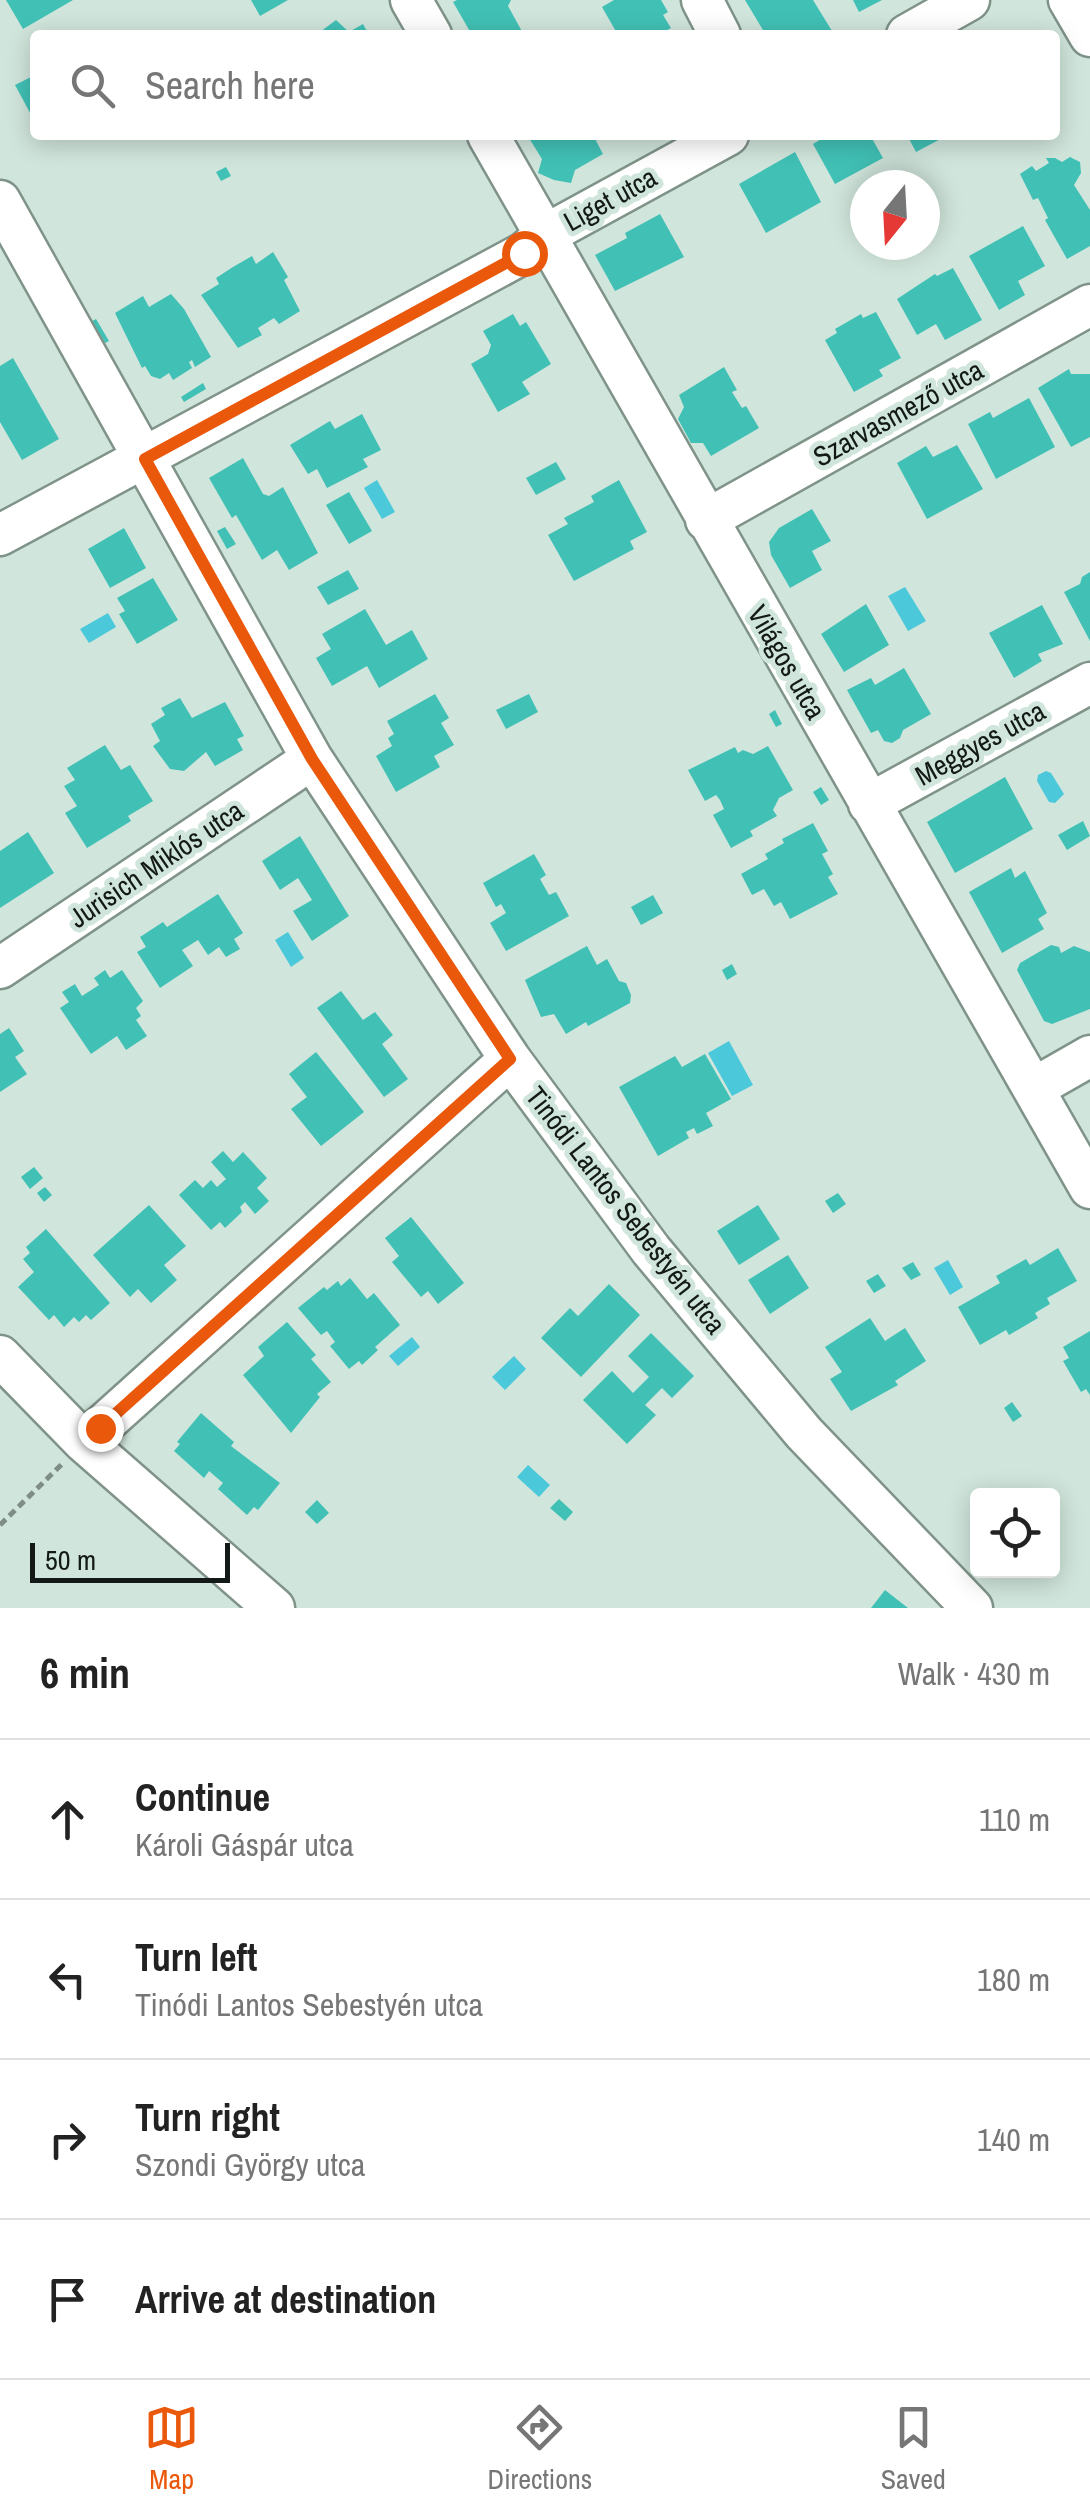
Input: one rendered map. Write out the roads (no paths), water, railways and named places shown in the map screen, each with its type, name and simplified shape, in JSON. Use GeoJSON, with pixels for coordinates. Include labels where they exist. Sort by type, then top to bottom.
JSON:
{"type":"FeatureCollection","features":[{"type":"Feature","properties":{"kind":"street"},"geometry":{"type":"LineString","coordinates":[[412,0],[428,30]]}},
{"type":"Feature","properties":{"kind":"street"},"geometry":{"type":"LineString","coordinates":[[702,0],[717,30]]}},
{"type":"Feature","properties":{"kind":"street"},"geometry":{"type":"LineString","coordinates":[[916,30],[969,0]]}},
{"type":"Feature","properties":{"kind":"street"},"geometry":{"type":"LineString","coordinates":[[1069,0],[1090,36]]}},
{"type":"Feature","properties":{"kind":"street","name":"Világos utca"},"geometry":{"type":"LineString","coordinates":[[491,140],[1090,1188]]}},
{"type":"Feature","properties":{"kind":"street","name":"Liget utca"},"geometry":{"type":"LineString","coordinates":[[0,535],[524,253],[545,235],[719,140]]}},
{"type":"Feature","properties":{"kind":"street","name":"Tinódi Lantos Sebestyén utca"},"geometry":{"type":"LineString","coordinates":[[0,201],[312,759],[510,1059],[651,1250],[804,1433],[972,1608]]}},
{"type":"Feature","properties":{"kind":"street","name":"Szarvasmező utca"},"geometry":{"type":"LineString","coordinates":[[706,520],[1090,305]]}},
{"type":"Feature","properties":{"kind":"street","name":"Meggyes utca"},"geometry":{"type":"LineString","coordinates":[[869,804],[1090,682]]}},
{"type":"Feature","properties":{"kind":"street","name":"Jurisich Miklós utca"},"geometry":{"type":"LineString","coordinates":[[0,968],[312,759]]}},
{"type":"Feature","properties":{"kind":"street"},"geometry":{"type":"LineString","coordinates":[[1034,1088],[1090,1056]]}},
{"type":"Feature","properties":{"kind":"street"},"geometry":{"type":"LineString","coordinates":[[84,1442],[510,1059]]}},
{"type":"Feature","properties":{"kind":"street"},"geometry":{"type":"LineString","coordinates":[[0,1356],[84,1442],[274,1608]]}},
{"type":"Feature","properties":{"kind":"water"},"geometry":{"type":"Polygon","coordinates":[[[377,480],[395,512],[382,519],[364,488],[377,480]]]}},
{"type":"Feature","properties":{"kind":"water"},"geometry":{"type":"Polygon","coordinates":[[[905,587],[926,621],[908,631],[888,596],[905,587]]]}},
{"type":"Feature","properties":{"kind":"water"},"geometry":{"type":"Polygon","coordinates":[[[108,613],[116,627],[89,643],[80,629],[108,613]]]}},
{"type":"Feature","properties":{"kind":"water"},"geometry":{"type":"Polygon","coordinates":[[[1046,771],[1064,794],[1055,803],[1049,802],[1037,781],[1038,775],[1046,771]]]}},
{"type":"Feature","properties":{"kind":"water"},"geometry":{"type":"Polygon","coordinates":[[[288,932],[304,958],[291,967],[275,940],[288,932]]]}},
{"type":"Feature","properties":{"kind":"water"},"geometry":{"type":"Polygon","coordinates":[[[729,1041],[753,1085],[732,1096],[708,1053],[729,1041]]]}},
{"type":"Feature","properties":{"kind":"water"},"geometry":{"type":"Polygon","coordinates":[[[948,1260],[963,1287],[950,1295],[934,1268],[948,1260]]]}},
{"type":"Feature","properties":{"kind":"water"},"geometry":{"type":"Polygon","coordinates":[[[412,1337],[420,1347],[398,1366],[389,1356],[412,1337]]]}},
{"type":"Feature","properties":{"kind":"water"},"geometry":{"type":"Polygon","coordinates":[[[514,1356],[526,1369],[505,1390],[492,1377],[514,1356]]]}},
{"type":"Feature","properties":{"kind":"water"},"geometry":{"type":"Polygon","coordinates":[[[528,1465],[550,1485],[539,1497],[517,1477],[528,1465]]]}}]}
